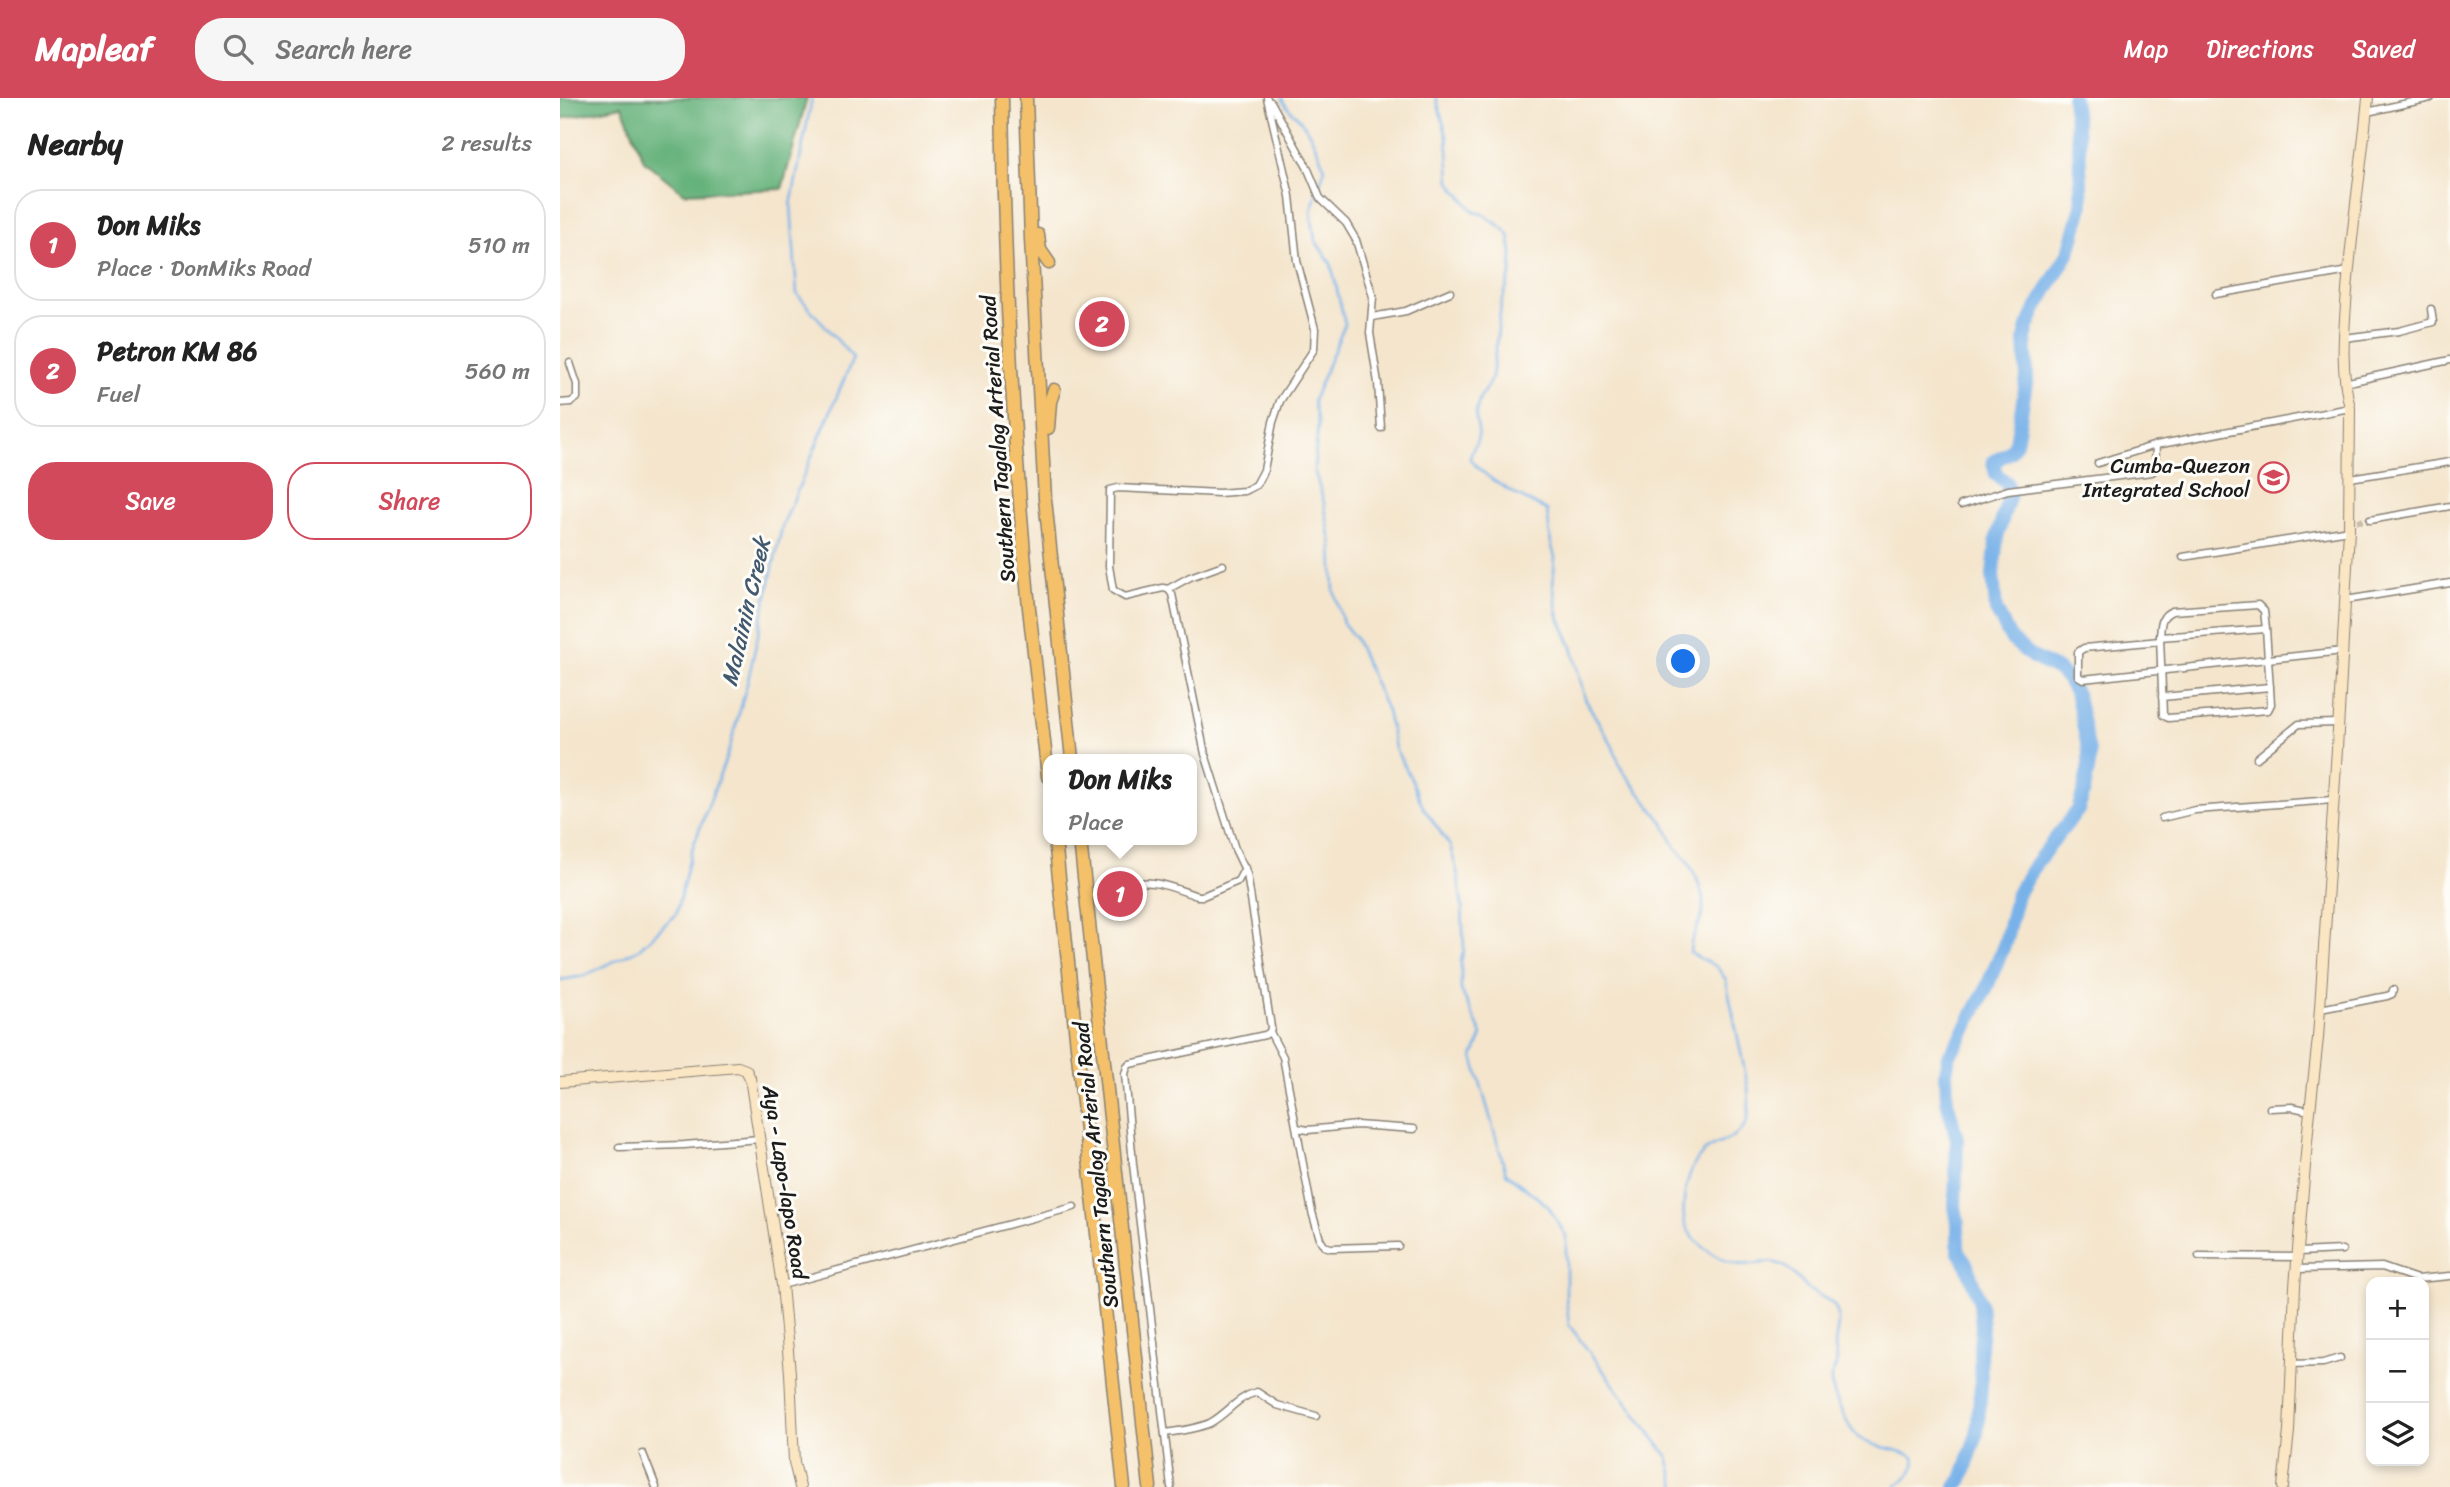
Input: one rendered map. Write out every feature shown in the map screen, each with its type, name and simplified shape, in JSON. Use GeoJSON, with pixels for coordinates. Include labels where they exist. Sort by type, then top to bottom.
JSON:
{"type":"FeatureCollection","features":[{"type":"Feature","properties":{"kind":"highway","name":"Southern Tagalog Arterial Road"},"geometry":{"type":"LineString","coordinates":[[1002,98],[1004,237],[1020,496],[1029,609],[1045,754]]}},
{"type":"Feature","properties":{"kind":"highway","name":"Southern Tagalog Arterial Road"},"geometry":{"type":"LineString","coordinates":[[1026,98],[1045,499],[1071,754]]}},
{"type":"Feature","properties":{"kind":"highway"},"geometry":{"type":"LineString","coordinates":[[1030,199],[1040,250],[1049,263]]}},
{"type":"Feature","properties":{"kind":"highway"},"geometry":{"type":"LineString","coordinates":[[1045,499],[1048,419],[1054,390]]}},
{"type":"Feature","properties":{"kind":"highway","name":"Southern Tagalog Arterial Road"},"geometry":{"type":"LineString","coordinates":[[1056,845],[1124,1487]]}},
{"type":"Feature","properties":{"kind":"highway","name":"Southern Tagalog Arterial Road"},"geometry":{"type":"LineString","coordinates":[[1081,845],[1150,1487]]}},
{"type":"Feature","properties":{"kind":"street"},"geometry":{"type":"LineString","coordinates":[[1268,98],[1307,167],[1320,198],[1346,223],[1356,240],[1373,297],[1370,333],[1378,383],[1381,428]]}},
{"type":"Feature","properties":{"kind":"street"},"geometry":{"type":"LineString","coordinates":[[1223,565],[1190,577],[1168,589],[1125,597],[1113,590],[1109,566],[1110,491],[1118,488],[1219,493],[1244,491],[1256,485],[1264,470],[1280,401],[1314,349],[1315,329],[1297,261],[1290,196],[1268,98]]}},
{"type":"Feature","properties":{"kind":"street"},"geometry":{"type":"LineString","coordinates":[[2283,1487],[2289,1430],[2298,1254],[2320,1009],[2352,524],[2350,408],[2344,383],[2344,338],[2368,98]]}},
{"type":"Feature","properties":{"kind":"street"},"geometry":{"type":"LineString","coordinates":[[2367,112],[2431,98]]}},
{"type":"Feature","properties":{"kind":"street"},"geometry":{"type":"LineString","coordinates":[[2216,294],[2349,271]]}},
{"type":"Feature","properties":{"kind":"street"},"geometry":{"type":"LineString","coordinates":[[1372,317],[1406,311],[1450,292]]}},
{"type":"Feature","properties":{"kind":"street"},"geometry":{"type":"LineString","coordinates":[[2344,338],[2399,331],[2433,323],[2431,309]]}},
{"type":"Feature","properties":{"kind":"street"},"geometry":{"type":"LineString","coordinates":[[2344,383],[2450,360]]}},
{"type":"Feature","properties":{"kind":"street"},"geometry":{"type":"LineString","coordinates":[[560,403],[578,398],[577,384],[570,363]]}},
{"type":"Feature","properties":{"kind":"street"},"geometry":{"type":"LineString","coordinates":[[2098,463],[2156,445],[2350,408]]}},
{"type":"Feature","properties":{"kind":"street"},"geometry":{"type":"LineString","coordinates":[[1961,505],[2010,490],[2152,472],[2155,469],[2156,445]]}},
{"type":"Feature","properties":{"kind":"street"},"geometry":{"type":"LineString","coordinates":[[2350,478],[2450,462]]}},
{"type":"Feature","properties":{"kind":"street"},"geometry":{"type":"LineString","coordinates":[[2370,520],[2450,506]]}},
{"type":"Feature","properties":{"kind":"street"},"geometry":{"type":"LineString","coordinates":[[2183,557],[2352,524]]}},
{"type":"Feature","properties":{"kind":"street"},"geometry":{"type":"LineString","coordinates":[[2346,600],[2450,583]]}},
{"type":"Feature","properties":{"kind":"street"},"geometry":{"type":"LineString","coordinates":[[1168,589],[1172,594],[1205,754],[1235,849],[1245,868],[1270,1032],[1283,1057],[1312,1212],[1320,1239],[1324,1246],[1342,1249],[1398,1246]]}},
{"type":"Feature","properties":{"kind":"street"},"geometry":{"type":"LineString","coordinates":[[2258,605],[2264,611],[2271,704],[2267,710],[2168,718],[2161,712],[2160,639],[2162,618],[2172,611],[2258,605]]}},
{"type":"Feature","properties":{"kind":"street"},"geometry":{"type":"LineString","coordinates":[[2266,629],[2084,648],[2078,652],[2078,676],[2083,679],[2343,650]]}},
{"type":"Feature","properties":{"kind":"street"},"geometry":{"type":"LineString","coordinates":[[2162,697],[2270,687]]}},
{"type":"Feature","properties":{"kind":"street"},"geometry":{"type":"LineString","coordinates":[[2257,758],[2300,724],[2338,723]]}},
{"type":"Feature","properties":{"kind":"street"},"geometry":{"type":"LineString","coordinates":[[2162,818],[2196,810],[2333,800]]}},
{"type":"Feature","properties":{"kind":"street"},"geometry":{"type":"LineString","coordinates":[[1124,886],[1156,881],[1203,896],[1238,881],[1245,868]]}},
{"type":"Feature","properties":{"kind":"street"},"geometry":{"type":"LineString","coordinates":[[2320,1009],[2386,996],[2392,994],[2393,990]]}},
{"type":"Feature","properties":{"kind":"street"},"geometry":{"type":"LineString","coordinates":[[1171,1487],[1125,1074],[1130,1064],[1270,1032]]}},
{"type":"Feature","properties":{"kind":"street","name":"Aya - Lapo-lapo Road"},"geometry":{"type":"LineString","coordinates":[[560,1082],[738,1067],[747,1070],[782,1285],[794,1462],[800,1487]]}},
{"type":"Feature","properties":{"kind":"street"},"geometry":{"type":"LineString","coordinates":[[2270,1108],[2292,1107],[2310,1111]]}},
{"type":"Feature","properties":{"kind":"street"},"geometry":{"type":"LineString","coordinates":[[1297,1128],[1308,1130],[1357,1125],[1414,1129]]}},
{"type":"Feature","properties":{"kind":"street"},"geometry":{"type":"LineString","coordinates":[[619,1147],[760,1139]]}},
{"type":"Feature","properties":{"kind":"street"},"geometry":{"type":"LineString","coordinates":[[782,1285],[1074,1207]]}},
{"type":"Feature","properties":{"kind":"street"},"geometry":{"type":"LineString","coordinates":[[2199,1256],[2298,1254],[2342,1250]]}},
{"type":"Feature","properties":{"kind":"street"},"geometry":{"type":"LineString","coordinates":[[2297,1269],[2382,1267],[2417,1279],[2450,1276]]}},
{"type":"Feature","properties":{"kind":"street"},"geometry":{"type":"LineString","coordinates":[[2291,1364],[2323,1363],[2340,1358]]}},
{"type":"Feature","properties":{"kind":"street"},"geometry":{"type":"LineString","coordinates":[[1165,1433],[1185,1431],[1210,1422],[1246,1395],[1257,1392],[1277,1405],[1316,1416]]}},
{"type":"Feature","properties":{"kind":"street"},"geometry":{"type":"LineString","coordinates":[[643,1454],[656,1487]]}},
{"type":"Feature","properties":{"kind":"green space"},"geometry":{"type":"Polygon","coordinates":[[[560,98],[807,98],[782,189],[684,193],[644,161],[622,106],[560,119],[560,98]]]}},
{"type":"Feature","properties":{"kind":"waterway","name":"Malainin Creek"},"geometry":{"type":"LineString","coordinates":[[560,980],[584,976],[639,949],[676,914],[691,852],[729,750],[748,680],[782,527],[853,358],[797,294],[791,205],[812,98]]}},
{"type":"Feature","properties":{"kind":"waterway"},"geometry":{"type":"LineString","coordinates":[[1282,98],[1308,131],[1325,168],[1311,211],[1315,240],[1331,264],[1345,324],[1313,401],[1318,424],[1314,469],[1324,503],[1332,546],[1334,590],[1343,623],[1355,638],[1387,711],[1395,748],[1423,807],[1450,846],[1458,875],[1462,907],[1464,949],[1461,961],[1461,990],[1482,1035],[1473,1057],[1506,1173],[1548,1206],[1566,1236],[1569,1325],[1668,1457],[1676,1487]]}},
{"type":"Feature","properties":{"kind":"waterway"},"geometry":{"type":"LineString","coordinates":[[1436,98],[1447,136],[1450,182],[1474,212],[1483,214],[1504,229],[1509,235],[1512,253],[1511,273],[1501,305],[1492,377],[1478,402],[1478,434],[1470,459],[1516,495],[1547,510],[1555,557],[1553,585],[1558,615],[1572,647],[1585,699],[1612,745],[1622,770],[1664,824],[1697,879],[1703,898],[1703,913],[1691,943],[1690,953],[1717,967],[1726,980],[1748,1087],[1748,1115],[1739,1132],[1711,1147],[1697,1160],[1688,1178],[1684,1199],[1686,1226],[1690,1234],[1712,1254],[1737,1264],[1772,1263],[1784,1266],[1807,1288],[1834,1306],[1838,1316],[1835,1346],[1837,1362],[1831,1383],[1836,1399],[1859,1438],[1914,1457],[1914,1467],[1896,1487]]}},
{"type":"Feature","properties":{"kind":"waterway"},"geometry":{"type":"LineString","coordinates":[[1956,1487],[1962,1479],[1977,1434],[1982,1327],[1980,1303],[1966,1263],[1958,1251],[1955,1207],[1957,1139],[1947,1101],[1946,1072],[1949,1056],[1986,989],[2005,943],[2017,894],[2036,863],[2078,810],[2089,765],[2089,752],[2077,696],[2067,678],[2058,670],[2031,656],[2011,639],[1996,610],[1993,574],[1997,537],[2010,494],[2007,483],[1996,474],[1993,462],[2010,452],[2016,443],[2027,377],[2025,338],[2028,327],[2069,252],[2082,206],[2073,98]]}},
{"type":"Feature","properties":{"kind":"tunnel"},"geometry":{"type":"LineString","coordinates":[[2357,521],[2370,520]]}},
{"type":"Feature","properties":{"kind":"place","name":"Petron KM 86"},"geometry":{"type":"Point","coordinates":[1102,324]}},
{"type":"Feature","properties":{"kind":"place","name":"Cumba-Quezon Integrated School"},"geometry":{"type":"Point","coordinates":[2273,478]}},
{"type":"Feature","properties":{"kind":"place","name":"Don Miks"},"geometry":{"type":"Point","coordinates":[1120,894]}}]}
